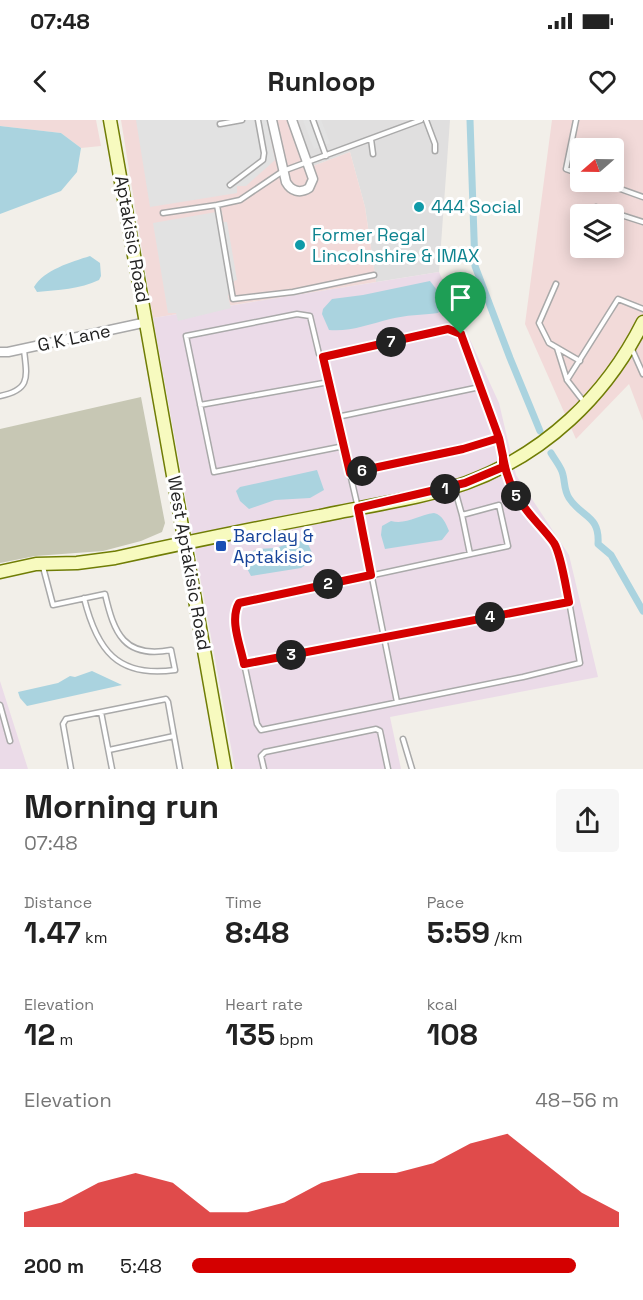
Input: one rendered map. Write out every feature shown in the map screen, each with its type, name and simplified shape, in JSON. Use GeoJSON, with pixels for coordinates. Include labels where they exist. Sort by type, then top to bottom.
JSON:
{"type":"FeatureCollection","features":[{"type":"Feature","properties":{"kind":"street","name":"Aptakisic Road"},"geometry":{"type":"LineString","coordinates":[[110,120],[153,358]]}},
{"type":"Feature","properties":{"kind":"street"},"geometry":{"type":"LineString","coordinates":[[272,120],[286,182],[291,189],[305,190],[313,179],[292,120]]}},
{"type":"Feature","properties":{"kind":"street","name":"G K Lane"},"geometry":{"type":"LineString","coordinates":[[0,352],[24,349],[147,322]]}},
{"type":"Feature","properties":{"kind":"street"},"geometry":{"type":"LineString","coordinates":[[0,572],[42,564],[115,558],[358,508],[454,486],[503,467],[548,439],[570,422],[615,371],[643,322]]}},
{"type":"Feature","properties":{"kind":"street","name":"West Aptakisic Road"},"geometry":{"type":"LineString","coordinates":[[153,358],[225,769]]}},
{"type":"Feature","properties":{"kind":"lane"},"geometry":{"type":"LineString","coordinates":[[220,124],[242,120]]}},
{"type":"Feature","properties":{"kind":"lane"},"geometry":{"type":"LineString","coordinates":[[230,185],[263,160],[264,153],[258,120]]}},
{"type":"Feature","properties":{"kind":"lane"},"geometry":{"type":"LineString","coordinates":[[313,120],[326,156]]}},
{"type":"Feature","properties":{"kind":"lane"},"geometry":{"type":"LineString","coordinates":[[162,213],[240,200],[283,171],[421,120]]}},
{"type":"Feature","properties":{"kind":"lane"},"geometry":{"type":"LineString","coordinates":[[426,120],[435,144],[435,151]]}},
{"type":"Feature","properties":{"kind":"lane"},"geometry":{"type":"LineString","coordinates":[[572,138],[576,120]]}},
{"type":"Feature","properties":{"kind":"lane"},"geometry":{"type":"LineString","coordinates":[[371,139],[373,154]]}},
{"type":"Feature","properties":{"kind":"lane"},"geometry":{"type":"LineString","coordinates":[[570,149],[566,169],[570,170]]}},
{"type":"Feature","properties":{"kind":"lane"},"geometry":{"type":"LineString","coordinates":[[624,190],[643,197]]}},
{"type":"Feature","properties":{"kind":"lane"},"geometry":{"type":"LineString","coordinates":[[217,205],[233,299],[293,292],[374,275]]}},
{"type":"Feature","properties":{"kind":"lane"},"geometry":{"type":"LineString","coordinates":[[624,216],[643,222]]}},
{"type":"Feature","properties":{"kind":"lane"},"geometry":{"type":"LineString","coordinates":[[556,284],[539,323],[549,343],[580,361]]}},
{"type":"Feature","properties":{"kind":"lane"},"geometry":{"type":"LineString","coordinates":[[567,380],[618,299],[643,309]]}},
{"type":"Feature","properties":{"kind":"lane"},"geometry":{"type":"LineString","coordinates":[[344,446],[214,472],[186,336],[297,314],[310,316],[319,354],[323,357],[344,446],[358,508],[397,702]]}},
{"type":"Feature","properties":{"kind":"lane"},"geometry":{"type":"LineString","coordinates":[[323,357],[448,329],[461,334],[499,438],[503,467],[514,493],[529,516],[555,545],[569,602],[580,663],[523,677],[261,730],[257,724],[235,621],[235,610],[239,603],[508,546],[499,505],[462,515]]}},
{"type":"Feature","properties":{"kind":"lane"},"geometry":{"type":"LineString","coordinates":[[631,346],[643,374]]}},
{"type":"Feature","properties":{"kind":"lane"},"geometry":{"type":"LineString","coordinates":[[556,347],[567,380],[586,405]]}},
{"type":"Feature","properties":{"kind":"lane"},"geometry":{"type":"LineString","coordinates":[[0,396],[19,390],[26,382],[24,349]]}},
{"type":"Feature","properties":{"kind":"lane"},"geometry":{"type":"LineString","coordinates":[[200,405],[329,382]]}},
{"type":"Feature","properties":{"kind":"lane"},"geometry":{"type":"LineString","coordinates":[[337,417],[480,387]]}},
{"type":"Feature","properties":{"kind":"lane"},"geometry":{"type":"LineString","coordinates":[[350,473],[463,449],[499,438]]}},
{"type":"Feature","properties":{"kind":"lane"},"geometry":{"type":"LineString","coordinates":[[454,486],[470,554]]}},
{"type":"Feature","properties":{"kind":"lane"},"geometry":{"type":"LineString","coordinates":[[42,564],[53,605],[84,598],[105,594],[115,631],[126,643],[144,652],[171,650],[175,670],[146,671],[132,667],[104,650],[96,636],[84,598]]}},
{"type":"Feature","properties":{"kind":"lane"},"geometry":{"type":"LineString","coordinates":[[244,664],[569,602]]}},
{"type":"Feature","properties":{"kind":"lane"},"geometry":{"type":"LineString","coordinates":[[71,769],[63,724],[66,719],[166,699],[180,769]]}},
{"type":"Feature","properties":{"kind":"lane"},"geometry":{"type":"LineString","coordinates":[[0,705],[10,741]]}},
{"type":"Feature","properties":{"kind":"lane"},"geometry":{"type":"LineString","coordinates":[[101,712],[112,769]]}},
{"type":"Feature","properties":{"kind":"lane"},"geometry":{"type":"LineString","coordinates":[[264,769],[261,756],[264,752],[376,729],[380,731],[387,769]]}},
{"type":"Feature","properties":{"kind":"lane"},"geometry":{"type":"LineString","coordinates":[[109,750],[174,736]]}},
{"type":"Feature","properties":{"kind":"lane"},"geometry":{"type":"LineString","coordinates":[[403,739],[412,769]]}},
{"type":"Feature","properties":{"kind":"shaded area"},"geometry":{"type":"Polygon","coordinates":[[[0,120],[96,120],[101,146],[81,148],[61,133],[0,126],[0,120]]]}},
{"type":"Feature","properties":{"kind":"shaded area"},"geometry":{"type":"Polygon","coordinates":[[[121,120],[297,120],[313,166],[350,152],[365,207],[376,282],[153,318],[121,120]]]}},
{"type":"Feature","properties":{"kind":"shaded area"},"geometry":{"type":"Polygon","coordinates":[[[136,120],[267,120],[275,160],[246,186],[237,186],[237,193],[150,207],[136,120]]]}},
{"type":"Feature","properties":{"kind":"shaded area"},"geometry":{"type":"Polygon","coordinates":[[[297,120],[450,120],[439,272],[376,282],[365,207],[350,152],[313,166],[297,120]]]}},
{"type":"Feature","properties":{"kind":"shaded area"},"geometry":{"type":"Polygon","coordinates":[[[303,120],[321,120],[330,143],[314,149],[303,120]]]}},
{"type":"Feature","properties":{"kind":"shaded area"},"geometry":{"type":"Polygon","coordinates":[[[552,120],[643,120],[643,421],[629,384],[576,439],[525,324],[552,120]]]}},
{"type":"Feature","properties":{"kind":"shaded area"},"geometry":{"type":"Polygon","coordinates":[[[222,211],[223,222],[227,222],[237,280],[234,281],[228,296],[231,308],[178,321],[176,313],[168,313],[153,223],[222,211]]]}},
{"type":"Feature","properties":{"kind":"shaded area"},"geometry":{"type":"Polygon","coordinates":[[[439,272],[499,403],[516,475],[569,555],[598,677],[390,717],[401,769],[235,769],[153,318],[439,272]]]}},
{"type":"Feature","properties":{"kind":"shaded area"},"geometry":{"type":"Polygon","coordinates":[[[141,397],[165,523],[162,532],[141,541],[103,551],[35,556],[0,563],[0,429],[141,397]]]}},
{"type":"Feature","properties":{"kind":"shaded area"},"geometry":{"type":"Polygon","coordinates":[[[0,681],[28,769],[0,769],[0,681]]]}},
{"type":"Feature","properties":{"kind":"water"},"geometry":{"type":"Polygon","coordinates":[[[0,126],[61,133],[81,148],[77,172],[61,191],[0,214],[0,126]]]}},
{"type":"Feature","properties":{"kind":"water"},"geometry":{"type":"Polygon","coordinates":[[[90,256],[100,263],[99,280],[77,287],[37,292],[34,287],[44,276],[59,267],[90,256]]]}},
{"type":"Feature","properties":{"kind":"water"},"geometry":{"type":"Polygon","coordinates":[[[430,281],[444,299],[438,313],[396,318],[345,330],[329,330],[322,314],[323,309],[332,299],[430,281]]]}},
{"type":"Feature","properties":{"kind":"water"},"geometry":{"type":"Polygon","coordinates":[[[317,470],[324,490],[310,498],[275,500],[249,509],[240,501],[236,491],[240,487],[317,470]]]}},
{"type":"Feature","properties":{"kind":"water"},"geometry":{"type":"Polygon","coordinates":[[[434,513],[442,518],[449,531],[442,540],[385,549],[381,535],[382,526],[391,521],[407,521],[434,513]]]}},
{"type":"Feature","properties":{"kind":"water"},"geometry":{"type":"Polygon","coordinates":[[[298,541],[307,542],[315,559],[301,568],[251,576],[243,561],[247,553],[298,541]]]}},
{"type":"Feature","properties":{"kind":"water"},"geometry":{"type":"Polygon","coordinates":[[[92,671],[122,685],[27,706],[18,692],[58,683],[70,676],[75,677],[92,671]]]}},
{"type":"Feature","properties":{"kind":"waterway"},"geometry":{"type":"LineString","coordinates":[[470,120],[475,266],[540,431]]}},
{"type":"Feature","properties":{"kind":"waterway"},"geometry":{"type":"LineString","coordinates":[[551,453],[560,467],[569,498],[593,522],[598,535],[598,544],[611,555],[643,611]]}},
{"type":"Feature","properties":{"kind":"place","name":"444 Social"},"geometry":{"type":"Point","coordinates":[419,207]}},
{"type":"Feature","properties":{"kind":"place","name":"Former Regal Lincolnshire & IMAX"},"geometry":{"type":"Point","coordinates":[300,245]}},
{"type":"Feature","properties":{"kind":"place","name":"Barclay & Aptakisic"},"geometry":{"type":"Point","coordinates":[221,546]}},
{"type":"Feature","properties":{"kind":"route"},"geometry":{"type":"LineString","coordinates":[[461,334],[448,329],[323,357],[350,473],[463,449],[499,438],[503,456],[503,467],[514,493],[529,516],[555,545],[569,602],[244,664],[235,621],[235,610],[239,603],[371,575],[358,508],[445,489],[503,467],[499,438],[461,334]]}}]}
